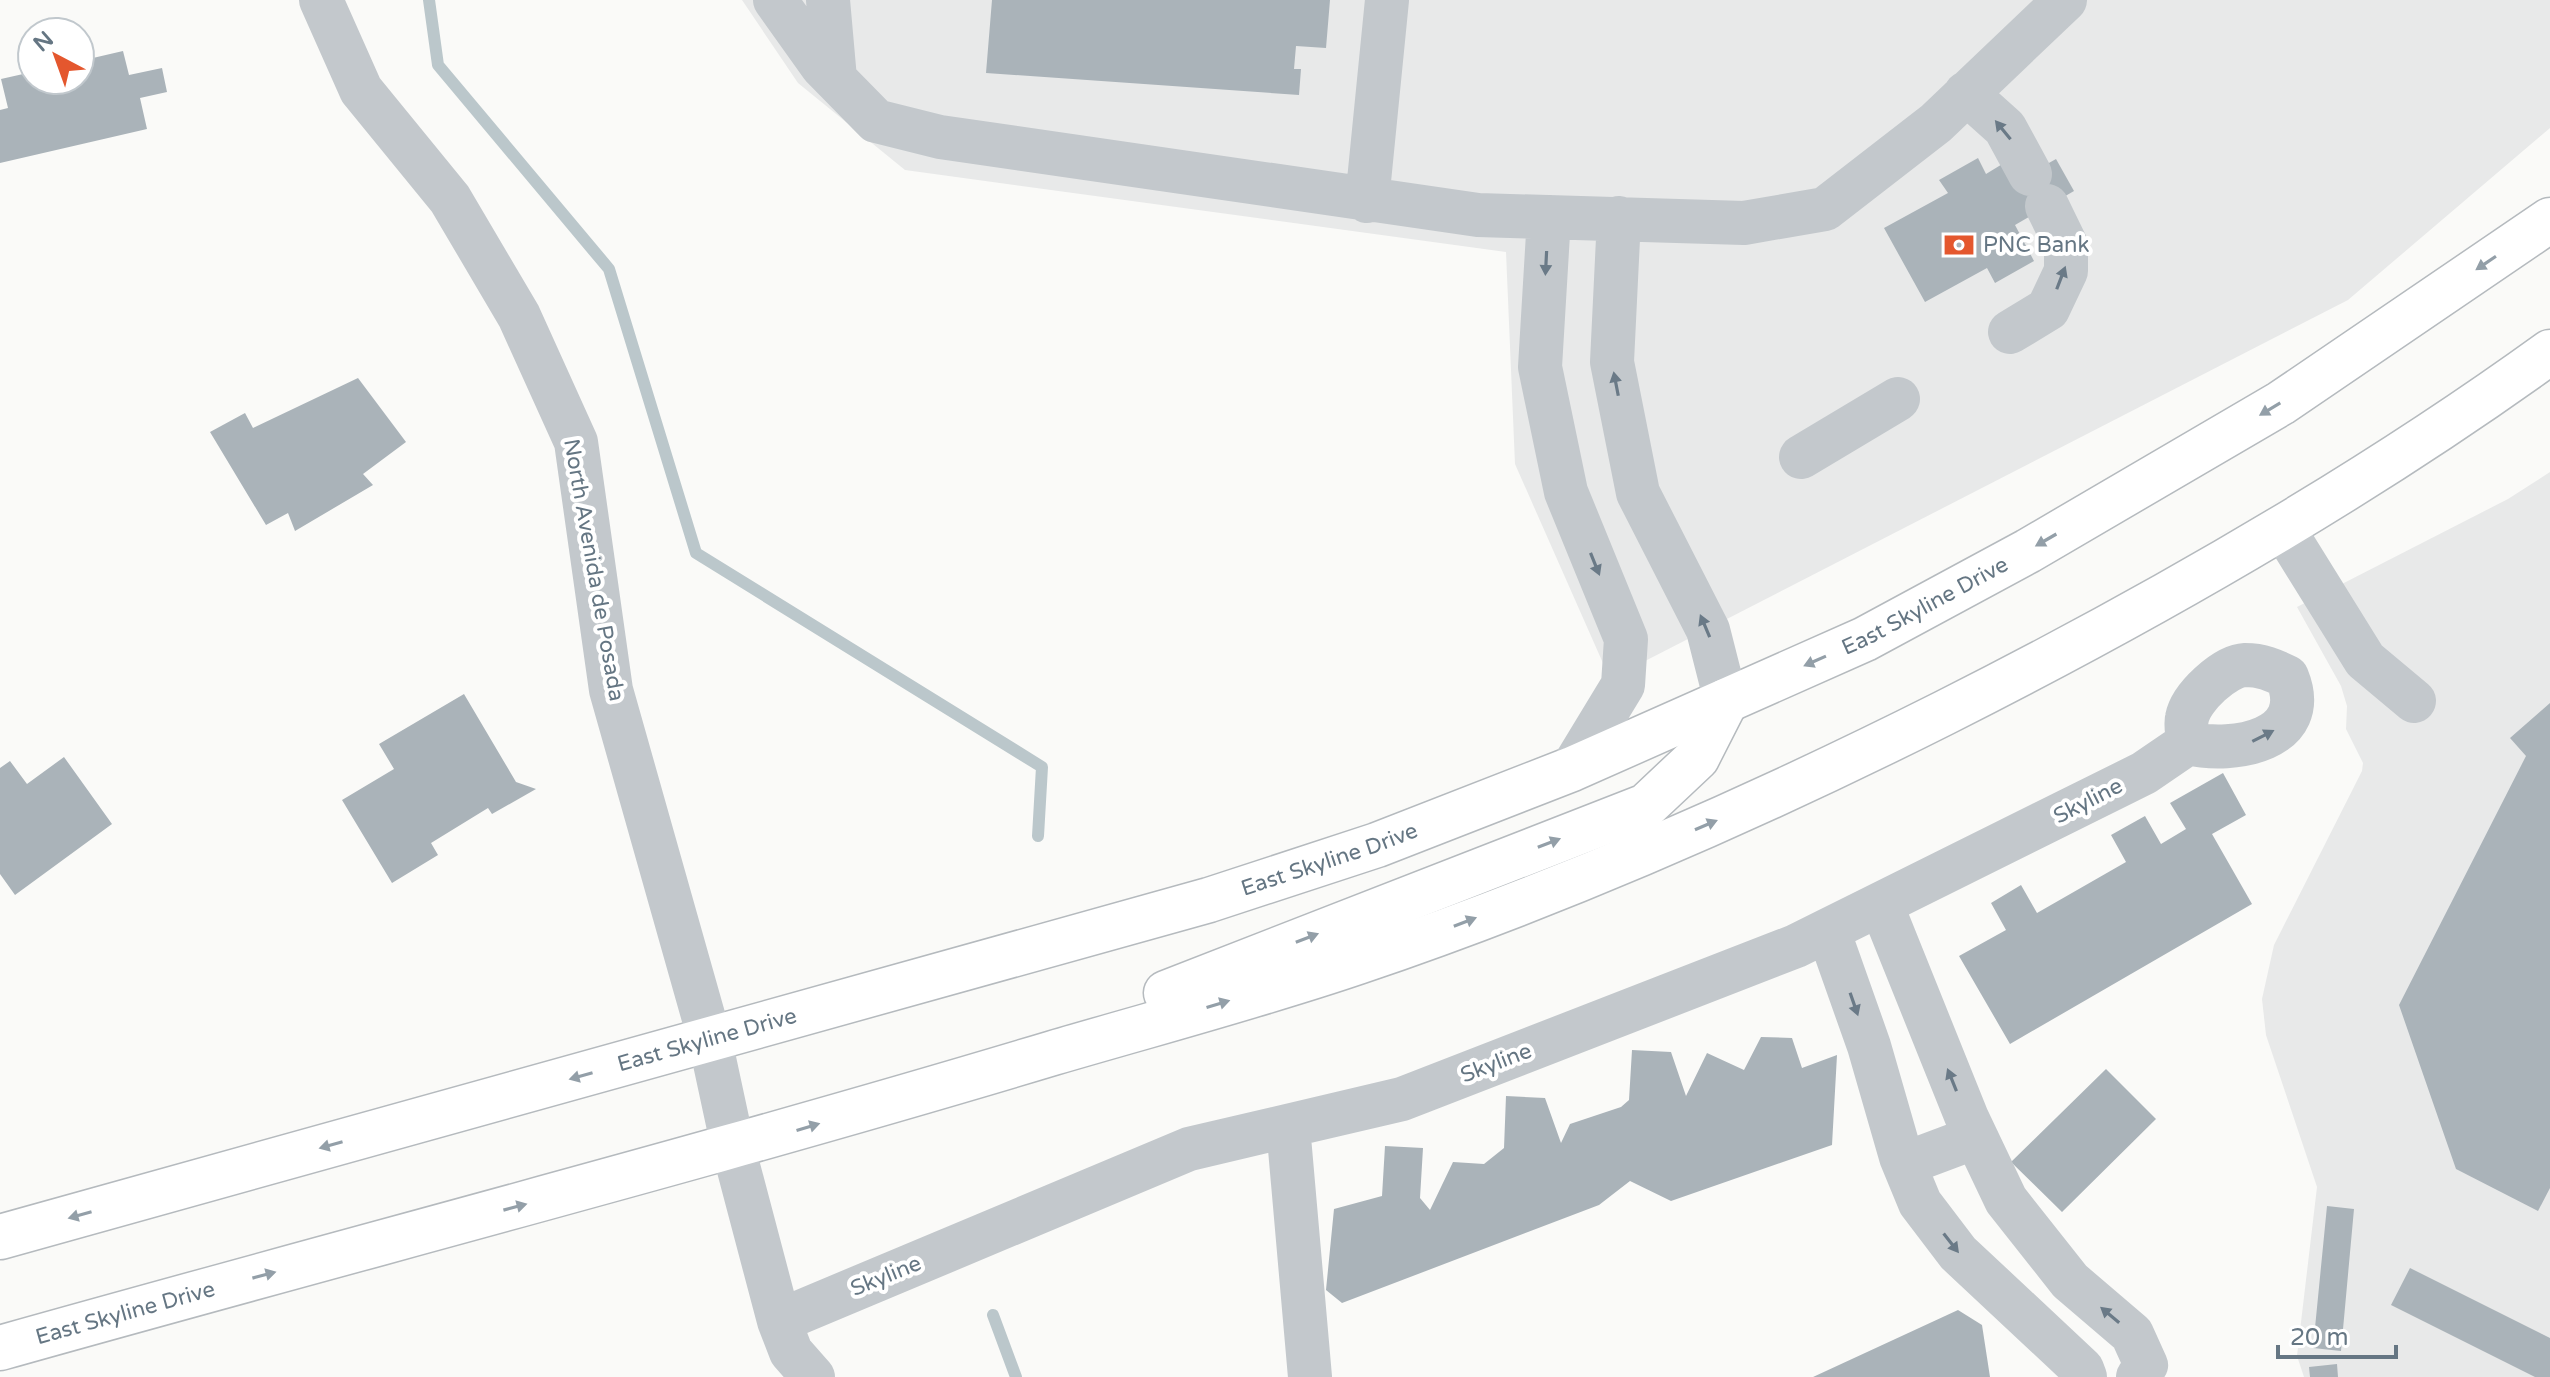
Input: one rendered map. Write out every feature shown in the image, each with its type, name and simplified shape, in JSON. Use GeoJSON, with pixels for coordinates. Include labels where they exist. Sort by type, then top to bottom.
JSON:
{"type":"FeatureCollection","features":[{"type":"Feature","properties":{"kind":"main road","name":"East Skyline Drive"},"geometry":{"type":"LineString","coordinates":[[0,1237],[1209,900],[1377,845],[1572,769],[1865,639],[2028,551],[2281,403],[2550,220]]}},
{"type":"Feature","properties":{"kind":"main road","name":"East Skyline Drive"},"geometry":{"type":"LineString","coordinates":[[0,1348],[733,1147],[1004,1068],[1357,963],[1553,889],[1792,789],[2040,664],[2283,528],[2465,413],[2550,352]]}},
{"type":"Feature","properties":{"kind":"main road"},"geometry":{"type":"LineString","coordinates":[[1004,1068],[1173,990],[1646,806],[1697,758],[1726,701]]}},
{"type":"Feature","properties":{"kind":"street","name":"North Avenida de Posada"},"geometry":{"type":"LineString","coordinates":[[321,0],[361,90],[450,199],[519,316],[576,442],[611,690],[710,1040],[733,1147],[793,1357]]}},
{"type":"Feature","properties":{"kind":"street"},"geometry":{"type":"LineString","coordinates":[[775,0],[835,79],[876,121],[940,137],[1478,215],[1744,223],[1825,209],[1936,123],[2065,0]]}},
{"type":"Feature","properties":{"kind":"street"},"geometry":{"type":"LineString","coordinates":[[828,0],[835,79]]}},
{"type":"Feature","properties":{"kind":"street"},"geometry":{"type":"LineString","coordinates":[[1367,201],[1387,0]]}},
{"type":"Feature","properties":{"kind":"street"},"geometry":{"type":"LineString","coordinates":[[1966,93],[2005,128],[2066,245],[2066,271],[2048,309],[2010,332]]}},
{"type":"Feature","properties":{"kind":"street"},"geometry":{"type":"LineString","coordinates":[[1549,217],[1540,367],[1566,492],[1626,639],[1623,685],[1572,769]]}},
{"type":"Feature","properties":{"kind":"street"},"geometry":{"type":"LineString","coordinates":[[1619,218],[1612,362],[1638,493],[1708,630],[1726,701]]}},
{"type":"Feature","properties":{"kind":"street"},"geometry":{"type":"LineString","coordinates":[[1801,457],[1898,399]]}},
{"type":"Feature","properties":{"kind":"street"},"geometry":{"type":"LineString","coordinates":[[2283,528],[2365,660],[2414,701]]}},
{"type":"Feature","properties":{"kind":"street","name":"Skyline"},"geometry":{"type":"LineString","coordinates":[[793,1357],[1189,1149],[1402,1099],[1796,946],[2144,773],[2188,743]]}},
{"type":"Feature","properties":{"kind":"street"},"geometry":{"type":"LineString","coordinates":[[1881,904],[1976,1137],[2006,1200],[2070,1281],[2132,1334],[2146,1365],[2138,1377]]}},
{"type":"Feature","properties":{"kind":"street"},"geometry":{"type":"LineString","coordinates":[[1828,930],[1869,1046],[1904,1164],[1920,1203],[1958,1253],[2082,1369],[2085,1377]]}},
{"type":"Feature","properties":{"kind":"street"},"geometry":{"type":"LineString","coordinates":[[1288,1126],[1310,1377]]}},
{"type":"Feature","properties":{"kind":"street"},"geometry":{"type":"LineString","coordinates":[[1904,1164],[1976,1137]]}},
{"type":"Feature","properties":{"kind":"shaded area"},"geometry":{"type":"Polygon","coordinates":[[[742,0],[2550,0],[2550,128],[2348,300],[1610,679],[1515,464],[1506,252],[905,170],[798,83],[742,0]]]}},
{"type":"Feature","properties":{"kind":"shaded area"},"geometry":{"type":"Polygon","coordinates":[[[2550,472],[2550,1377],[2304,1377],[2297,1356],[2317,1187],[2266,1035],[2262,999],[2274,945],[2362,771],[2363,763],[2346,729],[2347,706],[2341,686],[2297,607],[2508,499],[2550,472]]]}},
{"type":"Feature","properties":{"kind":"building"},"geometry":{"type":"Polygon","coordinates":[[[992,0],[1330,0],[1326,48],[1296,46],[1294,69],[1301,69],[1299,95],[986,73],[992,0]]]}},
{"type":"Feature","properties":{"kind":"building"},"geometry":{"type":"Polygon","coordinates":[[[123,51],[129,75],[162,68],[167,92],[140,98],[147,129],[0,163],[0,110],[8,108],[1,79],[16,76],[16,96],[96,96],[96,57],[123,51]]]}},
{"type":"Feature","properties":{"kind":"building","name":"PNC Bank"},"geometry":{"type":"Polygon","coordinates":[[[1978,158],[1986,174],[2004,163],[2015,182],[2056,159],[2074,191],[2015,225],[2034,261],[1995,283],[1987,268],[1925,302],[1884,228],[1948,193],[1939,180],[1978,158]]]}},
{"type":"Feature","properties":{"kind":"building"},"geometry":{"type":"Polygon","coordinates":[[[358,378],[406,442],[363,474],[373,485],[295,531],[288,513],[266,525],[210,432],[245,413],[253,428],[358,378]]]}},
{"type":"Feature","properties":{"kind":"building"},"geometry":{"type":"Polygon","coordinates":[[[464,694],[516,782],[536,789],[492,814],[488,808],[431,843],[438,855],[392,883],[342,800],[394,769],[379,744],[464,694]]]}},
{"type":"Feature","properties":{"kind":"building"},"geometry":{"type":"Polygon","coordinates":[[[2550,703],[2550,1188],[2538,1211],[2456,1169],[2399,1005],[2526,756],[2510,738],[2550,703]]]}},
{"type":"Feature","properties":{"kind":"building"},"geometry":{"type":"Polygon","coordinates":[[[64,757],[112,824],[15,895],[0,874],[0,768],[10,761],[27,784],[64,757]]]}},
{"type":"Feature","properties":{"kind":"building"},"geometry":{"type":"Polygon","coordinates":[[[2223,773],[2246,815],[2212,834],[2252,904],[2010,1044],[1959,956],[2006,930],[1991,903],[2021,885],[2037,913],[2126,862],[2111,835],[2145,816],[2161,844],[2186,829],[2170,803],[2223,773]]]}},
{"type":"Feature","properties":{"kind":"building"},"geometry":{"type":"Polygon","coordinates":[[[1761,1037],[1792,1038],[1802,1068],[1837,1055],[1832,1145],[1671,1201],[1630,1181],[1599,1205],[1342,1303],[1326,1290],[1334,1209],[1382,1196],[1385,1146],[1423,1148],[1420,1198],[1430,1210],[1453,1162],[1484,1164],[1504,1148],[1506,1096],[1545,1098],[1561,1143],[1570,1124],[1621,1107],[1629,1100],[1632,1050],[1671,1052],[1686,1096],[1707,1053],[1744,1070],[1761,1037]]]}},
{"type":"Feature","properties":{"kind":"building"},"geometry":{"type":"Polygon","coordinates":[[[2106,1069],[2156,1119],[2062,1212],[2011,1162],[2106,1069]]]}},
{"type":"Feature","properties":{"kind":"building"},"geometry":{"type":"Polygon","coordinates":[[[2327,1206],[2354,1209],[2341,1351],[2313,1348],[2327,1206]]]}},
{"type":"Feature","properties":{"kind":"building"},"geometry":{"type":"Polygon","coordinates":[[[2410,1268],[2550,1338],[2550,1377],[2535,1377],[2391,1305],[2410,1268]]]}},
{"type":"Feature","properties":{"kind":"building"},"geometry":{"type":"Polygon","coordinates":[[[1958,1310],[1982,1325],[1990,1377],[1813,1377],[1958,1310]]]}},
{"type":"Feature","properties":{"kind":"building"},"geometry":{"type":"Polygon","coordinates":[[[2337,1364],[2338,1377],[2310,1377],[2309,1367],[2337,1364]]]}},
{"type":"Feature","properties":{"kind":"waterway"},"geometry":{"type":"LineString","coordinates":[[429,0],[438,65],[609,269],[696,553],[1042,767],[1038,836]]}},
{"type":"Feature","properties":{"kind":"waterway"},"geometry":{"type":"LineString","coordinates":[[993,1315],[1016,1377]]}},
{"type":"Feature","properties":{"kind":"place","name":"PNC Bank"},"geometry":{"type":"Point","coordinates":[1959,245]}}]}
